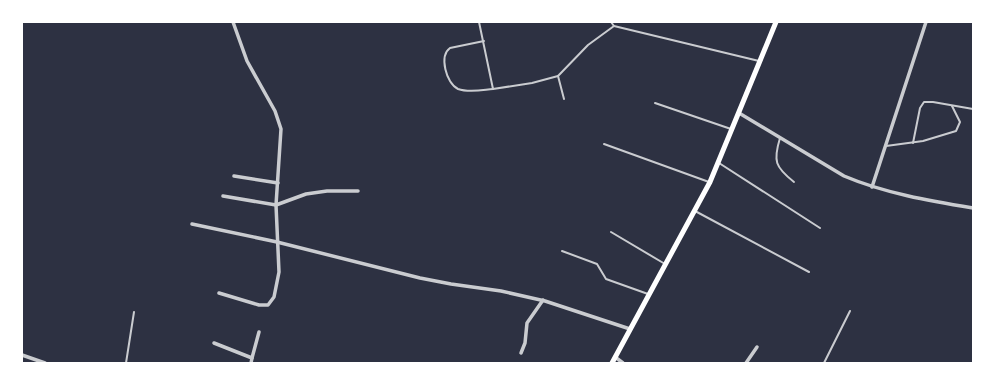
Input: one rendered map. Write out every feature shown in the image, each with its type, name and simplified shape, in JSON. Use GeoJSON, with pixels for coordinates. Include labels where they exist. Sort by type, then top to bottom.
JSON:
{"type":"FeatureCollection","features":[{"type":"Feature","properties":{"kind":"main road"},"geometry":{"type":"LineString","coordinates":[[612,363],[710,182],[776,22]]}},
{"type":"Feature","properties":{"kind":"street"},"geometry":{"type":"LineString","coordinates":[[219,293],[258,305],[268,305],[271,302],[279,272],[276,242],[276,206],[282,137],[280,123],[247,61],[233,22]]}},
{"type":"Feature","properties":{"kind":"street"},"geometry":{"type":"LineString","coordinates":[[872,187],[926,22]]}},
{"type":"Feature","properties":{"kind":"street"},"geometry":{"type":"LineString","coordinates":[[739,113],[844,176],[872,187],[973,208]]}},
{"type":"Feature","properties":{"kind":"street"},"geometry":{"type":"LineString","coordinates":[[234,176],[278,183]]}},
{"type":"Feature","properties":{"kind":"street"},"geometry":{"type":"LineString","coordinates":[[223,196],[276,206],[306,194],[326,191],[358,191]]}},
{"type":"Feature","properties":{"kind":"street"},"geometry":{"type":"LineString","coordinates":[[192,224],[276,242],[352,262],[426,279],[501,291],[542,300],[630,329]]}},
{"type":"Feature","properties":{"kind":"street"},"geometry":{"type":"LineString","coordinates":[[521,353],[525,343],[527,323],[542,300]]}},
{"type":"Feature","properties":{"kind":"street"},"geometry":{"type":"LineString","coordinates":[[251,363],[259,332]]}},
{"type":"Feature","properties":{"kind":"street"},"geometry":{"type":"LineString","coordinates":[[214,343],[252,358]]}},
{"type":"Feature","properties":{"kind":"street"},"geometry":{"type":"LineString","coordinates":[[746,363],[757,347]]}},
{"type":"Feature","properties":{"kind":"street"},"geometry":{"type":"LineString","coordinates":[[22,355],[46,363]]}},
{"type":"Feature","properties":{"kind":"street"},"geometry":{"type":"LineString","coordinates":[[615,357],[623,363]]}},
{"type":"Feature","properties":{"kind":"lane"},"geometry":{"type":"LineString","coordinates":[[479,22],[494,89]]}},
{"type":"Feature","properties":{"kind":"lane"},"geometry":{"type":"LineString","coordinates":[[611,22],[614,26],[760,61]]}},
{"type":"Feature","properties":{"kind":"lane"},"geometry":{"type":"LineString","coordinates":[[484,42],[450,48],[446,51],[445,67],[451,81],[458,88],[468,91],[494,89],[532,83],[558,76],[588,45],[614,26]]}},
{"type":"Feature","properties":{"kind":"lane"},"geometry":{"type":"LineString","coordinates":[[558,76],[564,99]]}},
{"type":"Feature","properties":{"kind":"lane"},"geometry":{"type":"LineString","coordinates":[[913,143],[922,103],[928,101],[973,109]]}},
{"type":"Feature","properties":{"kind":"lane"},"geometry":{"type":"LineString","coordinates":[[655,102],[732,130]]}},
{"type":"Feature","properties":{"kind":"lane"},"geometry":{"type":"LineString","coordinates":[[886,146],[913,143],[956,131],[960,122],[952,106]]}},
{"type":"Feature","properties":{"kind":"lane"},"geometry":{"type":"LineString","coordinates":[[780,138],[776,153],[777,164],[794,182]]}},
{"type":"Feature","properties":{"kind":"lane"},"geometry":{"type":"LineString","coordinates":[[604,144],[710,182]]}},
{"type":"Feature","properties":{"kind":"lane"},"geometry":{"type":"LineString","coordinates":[[718,163],[820,228]]}},
{"type":"Feature","properties":{"kind":"lane"},"geometry":{"type":"LineString","coordinates":[[695,211],[809,272]]}},
{"type":"Feature","properties":{"kind":"lane"},"geometry":{"type":"LineString","coordinates":[[611,232],[666,264]]}},
{"type":"Feature","properties":{"kind":"lane"},"geometry":{"type":"LineString","coordinates":[[562,251],[597,264],[603,276],[609,281],[649,295]]}},
{"type":"Feature","properties":{"kind":"lane"},"geometry":{"type":"LineString","coordinates":[[824,363],[850,311]]}},
{"type":"Feature","properties":{"kind":"lane"},"geometry":{"type":"LineString","coordinates":[[126,363],[134,312]]}}]}
